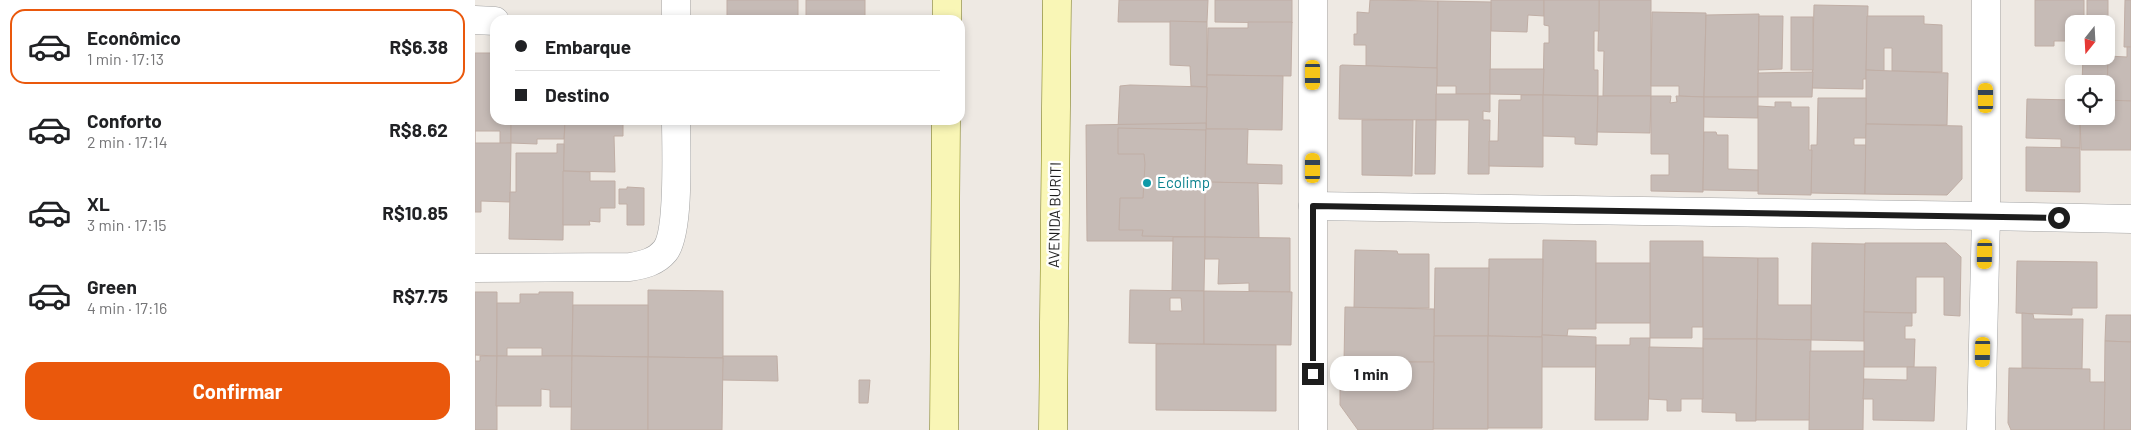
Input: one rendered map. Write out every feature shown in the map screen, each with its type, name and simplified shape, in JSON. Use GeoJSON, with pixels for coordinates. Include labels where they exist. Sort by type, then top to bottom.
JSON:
{"type":"FeatureCollection","features":[{"type":"Feature","properties":{"kind":"main road"},"geometry":{"type":"LineString","coordinates":[[947,0],[947,15]]}},
{"type":"Feature","properties":{"kind":"main road","name":"AVENIDA BURITI"},"geometry":{"type":"LineString","coordinates":[[1053,430],[1057,0]]}},
{"type":"Feature","properties":{"kind":"main road"},"geometry":{"type":"LineString","coordinates":[[944,430],[946,125]]}},
{"type":"Feature","properties":{"kind":"street"},"geometry":{"type":"LineString","coordinates":[[676,0],[676,15]]}},
{"type":"Feature","properties":{"kind":"street"},"geometry":{"type":"LineString","coordinates":[[1313,0],[1313,430]]}},
{"type":"Feature","properties":{"kind":"street"},"geometry":{"type":"LineString","coordinates":[[1981,430],[1986,216],[1986,0]]}},
{"type":"Feature","properties":{"kind":"street"},"geometry":{"type":"LineString","coordinates":[[475,20],[490,21]]}},
{"type":"Feature","properties":{"kind":"street"},"geometry":{"type":"LineString","coordinates":[[475,268],[630,267],[648,264],[665,251],[673,229],[676,125]]}},
{"type":"Feature","properties":{"kind":"street"},"geometry":{"type":"LineString","coordinates":[[1313,206],[1986,216],[2131,220]]}},
{"type":"Feature","properties":{"kind":"building"},"geometry":{"type":"Polygon","coordinates":[[[727,0],[798,0],[798,15],[727,15],[727,0]]]}},
{"type":"Feature","properties":{"kind":"building"},"geometry":{"type":"Polygon","coordinates":[[[806,0],[865,0],[865,15],[806,15],[806,0]]]}},
{"type":"Feature","properties":{"kind":"building"},"geometry":{"type":"Polygon","coordinates":[[[1119,0],[1208,0],[1207,22],[1118,22],[1119,0]]]}},
{"type":"Feature","properties":{"kind":"building"},"geometry":{"type":"Polygon","coordinates":[[[1215,0],[1292,0],[1292,23],[1215,22],[1215,0]]]}},
{"type":"Feature","properties":{"kind":"building"},"geometry":{"type":"Polygon","coordinates":[[[1370,0],[1438,1],[1437,68],[1366,66],[1366,45],[1354,45],[1354,34],[1357,34],[1357,12],[1369,13],[1370,0]]]}},
{"type":"Feature","properties":{"kind":"building"},"geometry":{"type":"Polygon","coordinates":[[[1491,0],[1544,0],[1544,16],[1528,15],[1527,32],[1491,31],[1491,0]]]}},
{"type":"Feature","properties":{"kind":"building"},"geometry":{"type":"Polygon","coordinates":[[[1544,0],[1599,0],[1599,31],[1594,31],[1594,70],[1598,70],[1598,96],[1543,95],[1544,43],[1549,43],[1549,26],[1544,25],[1544,0]]]}},
{"type":"Feature","properties":{"kind":"building"},"geometry":{"type":"Polygon","coordinates":[[[1599,0],[1651,0],[1651,96],[1603,96],[1604,51],[1598,51],[1599,0]]]}},
{"type":"Feature","properties":{"kind":"building"},"geometry":{"type":"Polygon","coordinates":[[[2035,0],[2084,0],[2084,15],[2065,15],[2065,41],[2054,41],[2054,46],[2035,46],[2035,0]]]}},
{"type":"Feature","properties":{"kind":"building"},"geometry":{"type":"Polygon","coordinates":[[[2087,0],[2108,0],[2108,15],[2087,15],[2087,0]]]}},
{"type":"Feature","properties":{"kind":"building"},"geometry":{"type":"Polygon","coordinates":[[[2125,0],[2131,0],[2131,47],[2124,47],[2125,0]]]}},
{"type":"Feature","properties":{"kind":"building"},"geometry":{"type":"Polygon","coordinates":[[[1438,1],[1491,2],[1490,94],[1456,94],[1456,86],[1437,86],[1438,1]]]}},
{"type":"Feature","properties":{"kind":"building"},"geometry":{"type":"Polygon","coordinates":[[[1814,5],[1868,6],[1866,79],[1863,79],[1863,89],[1812,88],[1814,5]]]}},
{"type":"Feature","properties":{"kind":"building"},"geometry":{"type":"Polygon","coordinates":[[[1652,12],[1706,13],[1704,97],[1679,96],[1679,86],[1651,86],[1652,12]]]}},
{"type":"Feature","properties":{"kind":"building"},"geometry":{"type":"Polygon","coordinates":[[[1759,14],[1758,97],[1704,97],[1706,15],[1759,14]]]}},
{"type":"Feature","properties":{"kind":"building"},"geometry":{"type":"Polygon","coordinates":[[[1759,16],[1783,16],[1782,69],[1758,70],[1759,16]]]}},
{"type":"Feature","properties":{"kind":"building"},"geometry":{"type":"Polygon","coordinates":[[[1867,16],[1924,16],[1924,24],[1942,25],[1942,72],[1892,71],[1892,48],[1884,48],[1884,71],[1866,70],[1867,16]]]}},
{"type":"Feature","properties":{"kind":"building"},"geometry":{"type":"Polygon","coordinates":[[[1791,17],[1813,17],[1813,70],[1791,70],[1791,17]]]}},
{"type":"Feature","properties":{"kind":"building"},"geometry":{"type":"Polygon","coordinates":[[[1170,21],[1207,22],[1207,87],[1191,86],[1190,66],[1170,65],[1170,21]]]}},
{"type":"Feature","properties":{"kind":"building"},"geometry":{"type":"Polygon","coordinates":[[[1248,22],[1292,22],[1291,76],[1207,75],[1208,28],[1248,28],[1248,22]]]}},
{"type":"Feature","properties":{"kind":"building"},"geometry":{"type":"Polygon","coordinates":[[[2127,47],[2131,47],[2131,101],[2115,101],[2115,75],[2108,75],[2108,65],[2115,65],[2115,56],[2127,57],[2127,47]]]}},
{"type":"Feature","properties":{"kind":"building"},"geometry":{"type":"Polygon","coordinates":[[[475,53],[490,53],[490,125],[511,125],[511,143],[500,144],[500,131],[475,131],[475,53]]]}},
{"type":"Feature","properties":{"kind":"building"},"geometry":{"type":"Polygon","coordinates":[[[2083,65],[2108,65],[2107,75],[2082,75],[2083,65]]]}},
{"type":"Feature","properties":{"kind":"building"},"geometry":{"type":"Polygon","coordinates":[[[1340,66],[1437,68],[1436,120],[1339,119],[1340,66]]]}},
{"type":"Feature","properties":{"kind":"building"},"geometry":{"type":"Polygon","coordinates":[[[1490,69],[1544,69],[1543,95],[1490,94],[1490,69]]]}},
{"type":"Feature","properties":{"kind":"building"},"geometry":{"type":"Polygon","coordinates":[[[1866,70],[1948,73],[1947,125],[1866,124],[1866,70]]]}},
{"type":"Feature","properties":{"kind":"building"},"geometry":{"type":"Polygon","coordinates":[[[1813,72],[1812,97],[1758,97],[1758,73],[1813,72]]]}},
{"type":"Feature","properties":{"kind":"building"},"geometry":{"type":"Polygon","coordinates":[[[1207,75],[1283,76],[1282,130],[1206,129],[1207,75]]]}},
{"type":"Feature","properties":{"kind":"building"},"geometry":{"type":"Polygon","coordinates":[[[1120,86],[1207,87],[1206,130],[1118,128],[1120,86]]]}},
{"type":"Feature","properties":{"kind":"building"},"geometry":{"type":"Polygon","coordinates":[[[1436,94],[1490,94],[1490,112],[1483,111],[1483,120],[1490,120],[1489,174],[1468,174],[1469,120],[1436,120],[1436,94]]]}},
{"type":"Feature","properties":{"kind":"building"},"geometry":{"type":"Polygon","coordinates":[[[1521,95],[1543,95],[1543,167],[1489,166],[1489,141],[1498,141],[1499,100],[1521,100],[1521,95]]]}},
{"type":"Feature","properties":{"kind":"building"},"geometry":{"type":"Polygon","coordinates":[[[1543,95],[1598,96],[1597,145],[1575,144],[1575,137],[1543,136],[1543,95]]]}},
{"type":"Feature","properties":{"kind":"building"},"geometry":{"type":"Polygon","coordinates":[[[1598,96],[1651,96],[1650,133],[1597,132],[1598,96]]]}},
{"type":"Feature","properties":{"kind":"building"},"geometry":{"type":"Polygon","coordinates":[[[1651,96],[1671,96],[1670,103],[1677,102],[1676,96],[1704,97],[1703,192],[1651,191],[1651,175],[1669,175],[1669,154],[1651,154],[1651,96]]]}},
{"type":"Feature","properties":{"kind":"building"},"geometry":{"type":"Polygon","coordinates":[[[1704,97],[1758,97],[1758,118],[1704,117],[1704,97]]]}},
{"type":"Feature","properties":{"kind":"building"},"geometry":{"type":"Polygon","coordinates":[[[1818,98],[1866,98],[1866,138],[1854,138],[1854,145],[1866,145],[1865,194],[1811,193],[1811,145],[1817,145],[1818,98]]]}},
{"type":"Feature","properties":{"kind":"building"},"geometry":{"type":"Polygon","coordinates":[[[2027,99],[2065,100],[2065,125],[2080,125],[2080,148],[2061,147],[2061,139],[2026,138],[2027,99]]]}},
{"type":"Feature","properties":{"kind":"building"},"geometry":{"type":"Polygon","coordinates":[[[2115,100],[2131,101],[2131,150],[2081,150],[2080,125],[2115,125],[2115,100]]]}},
{"type":"Feature","properties":{"kind":"building"},"geometry":{"type":"Polygon","coordinates":[[[1775,102],[1791,102],[1791,107],[1809,107],[1809,150],[1812,150],[1811,195],[1758,194],[1758,106],[1775,107],[1775,102]]]}},
{"type":"Feature","properties":{"kind":"building"},"geometry":{"type":"Polygon","coordinates":[[[1362,120],[1413,120],[1412,176],[1362,175],[1362,120]]]}},
{"type":"Feature","properties":{"kind":"building"},"geometry":{"type":"Polygon","coordinates":[[[1416,120],[1436,120],[1435,174],[1415,174],[1416,120]]]}},
{"type":"Feature","properties":{"kind":"building","name":"Ecolimp"},"geometry":{"type":"Polygon","coordinates":[[[1206,123],[1208,241],[1087,241],[1086,125],[1206,123]]]}},
{"type":"Feature","properties":{"kind":"building"},"geometry":{"type":"Polygon","coordinates":[[[1866,124],[1962,126],[1962,179],[1947,195],[1865,194],[1866,124]]]}},
{"type":"Feature","properties":{"kind":"building"},"geometry":{"type":"Polygon","coordinates":[[[511,125],[565,125],[564,139],[537,139],[537,144],[511,143],[511,125]]]}},
{"type":"Feature","properties":{"kind":"building"},"geometry":{"type":"Polygon","coordinates":[[[565,125],[623,125],[623,136],[614,136],[615,172],[563,171],[565,125]]]}},
{"type":"Feature","properties":{"kind":"building"},"geometry":{"type":"Polygon","coordinates":[[[1118,128],[1206,130],[1205,237],[1142,236],[1143,230],[1119,230],[1120,198],[1143,198],[1145,164],[1144,154],[1118,154],[1118,128]]]}},
{"type":"Feature","properties":{"kind":"building"},"geometry":{"type":"Polygon","coordinates":[[[1206,129],[1248,129],[1247,164],[1282,165],[1282,184],[1205,182],[1206,129]]]}},
{"type":"Feature","properties":{"kind":"building"},"geometry":{"type":"Polygon","coordinates":[[[1704,132],[1728,135],[1728,169],[1758,170],[1758,191],[1703,190],[1704,132]]]}},
{"type":"Feature","properties":{"kind":"building"},"geometry":{"type":"Polygon","coordinates":[[[475,143],[511,143],[510,202],[481,201],[481,212],[475,212],[475,143]]]}},
{"type":"Feature","properties":{"kind":"building"},"geometry":{"type":"Polygon","coordinates":[[[557,144],[564,144],[563,240],[509,239],[510,192],[516,192],[516,153],[557,153],[557,144]]]}},
{"type":"Feature","properties":{"kind":"building"},"geometry":{"type":"Polygon","coordinates":[[[2026,147],[2080,148],[2080,192],[2026,191],[2026,147]]]}},
{"type":"Feature","properties":{"kind":"building"},"geometry":{"type":"Polygon","coordinates":[[[563,171],[590,172],[590,181],[615,181],[615,208],[600,208],[600,222],[589,221],[590,225],[563,225],[563,171]]]}},
{"type":"Feature","properties":{"kind":"building"},"geometry":{"type":"Polygon","coordinates":[[[1205,182],[1258,183],[1259,238],[1205,237],[1205,182]]]}},
{"type":"Feature","properties":{"kind":"building"},"geometry":{"type":"Polygon","coordinates":[[[627,187],[644,188],[644,225],[627,225],[627,204],[619,204],[619,189],[627,189],[627,187]]]}},
{"type":"Feature","properties":{"kind":"building"},"geometry":{"type":"Polygon","coordinates":[[[1173,237],[1205,237],[1204,291],[1172,291],[1173,237]]]}},
{"type":"Feature","properties":{"kind":"building"},"geometry":{"type":"Polygon","coordinates":[[[1205,237],[1290,238],[1290,292],[1249,291],[1249,283],[1218,284],[1219,259],[1205,259],[1205,237]]]}},
{"type":"Feature","properties":{"kind":"building"},"geometry":{"type":"Polygon","coordinates":[[[1543,240],[1596,241],[1596,329],[1568,329],[1567,336],[1542,335],[1543,240]]]}},
{"type":"Feature","properties":{"kind":"building"},"geometry":{"type":"Polygon","coordinates":[[[1650,241],[1703,241],[1703,327],[1692,327],[1692,338],[1650,338],[1650,241]]]}},
{"type":"Feature","properties":{"kind":"building"},"geometry":{"type":"Polygon","coordinates":[[[1812,243],[1865,244],[1864,341],[1811,340],[1812,243]]]}},
{"type":"Feature","properties":{"kind":"building"},"geometry":{"type":"Polygon","coordinates":[[[1865,243],[1946,243],[1961,257],[1960,316],[1944,315],[1944,277],[1916,277],[1916,313],[1864,312],[1865,243]]]}},
{"type":"Feature","properties":{"kind":"building"},"geometry":{"type":"Polygon","coordinates":[[[1355,250],[1397,251],[1398,254],[1429,254],[1429,308],[1354,308],[1355,250]]]}},
{"type":"Feature","properties":{"kind":"building"},"geometry":{"type":"Polygon","coordinates":[[[1703,257],[1758,258],[1757,339],[1703,339],[1703,257]]]}},
{"type":"Feature","properties":{"kind":"building"},"geometry":{"type":"Polygon","coordinates":[[[1758,258],[1778,258],[1778,305],[1811,305],[1811,340],[1757,339],[1758,258]]]}},
{"type":"Feature","properties":{"kind":"building"},"geometry":{"type":"Polygon","coordinates":[[[1489,259],[1543,259],[1542,337],[1488,336],[1489,259]]]}},
{"type":"Feature","properties":{"kind":"building"},"geometry":{"type":"Polygon","coordinates":[[[2017,261],[2097,262],[2097,308],[2072,308],[2072,315],[2016,313],[2017,261]]]}},
{"type":"Feature","properties":{"kind":"building"},"geometry":{"type":"Polygon","coordinates":[[[1596,263],[1650,263],[1650,323],[1596,323],[1596,263]]]}},
{"type":"Feature","properties":{"kind":"building"},"geometry":{"type":"Polygon","coordinates":[[[1435,268],[1489,268],[1488,336],[1434,336],[1435,268]]]}},
{"type":"Feature","properties":{"kind":"building"},"geometry":{"type":"Polygon","coordinates":[[[648,290],[723,291],[723,358],[648,357],[648,290]]]}},
{"type":"Feature","properties":{"kind":"building"},"geometry":{"type":"Polygon","coordinates":[[[1130,290],[1204,291],[1204,344],[1129,343],[1130,290]],[[1170,298],[1170,311],[1182,311],[1181,298],[1170,298]]]}},
{"type":"Feature","properties":{"kind":"building"},"geometry":{"type":"Polygon","coordinates":[[[1204,291],[1292,292],[1291,345],[1204,344],[1204,291]]]}},
{"type":"Feature","properties":{"kind":"building"},"geometry":{"type":"Polygon","coordinates":[[[475,292],[497,292],[497,356],[475,355],[475,292]]]}},
{"type":"Feature","properties":{"kind":"building"},"geometry":{"type":"Polygon","coordinates":[[[539,292],[573,292],[572,356],[542,356],[542,348],[507,348],[507,356],[497,356],[497,303],[520,303],[520,294],[539,294],[539,292]]]}},
{"type":"Feature","properties":{"kind":"building"},"geometry":{"type":"Polygon","coordinates":[[[573,305],[648,305],[648,357],[572,356],[573,305]]]}},
{"type":"Feature","properties":{"kind":"building"},"geometry":{"type":"Polygon","coordinates":[[[1345,307],[1434,309],[1434,362],[1344,362],[1345,307]]]}},
{"type":"Feature","properties":{"kind":"building"},"geometry":{"type":"Polygon","coordinates":[[[1864,312],[1912,313],[1912,326],[1905,326],[1905,339],[1915,339],[1914,367],[1864,367],[1864,312]]]}},
{"type":"Feature","properties":{"kind":"building"},"geometry":{"type":"Polygon","coordinates":[[[2022,313],[2033,314],[2034,319],[2083,319],[2082,369],[2022,368],[2022,313]]]}},
{"type":"Feature","properties":{"kind":"building"},"geometry":{"type":"Polygon","coordinates":[[[2106,315],[2131,315],[2131,342],[2105,341],[2106,315]]]}},
{"type":"Feature","properties":{"kind":"building"},"geometry":{"type":"Polygon","coordinates":[[[1542,335],[1596,337],[1596,367],[1542,367],[1542,335]]]}},
{"type":"Feature","properties":{"kind":"building"},"geometry":{"type":"Polygon","coordinates":[[[1434,336],[1488,336],[1488,429],[1433,429],[1434,336]]]}},
{"type":"Feature","properties":{"kind":"building"},"geometry":{"type":"Polygon","coordinates":[[[1488,336],[1542,337],[1542,428],[1488,428],[1488,336]]]}},
{"type":"Feature","properties":{"kind":"building"},"geometry":{"type":"Polygon","coordinates":[[[1630,338],[1650,338],[1648,420],[1595,420],[1596,345],[1630,345],[1630,338]]]}},
{"type":"Feature","properties":{"kind":"building"},"geometry":{"type":"Polygon","coordinates":[[[1703,339],[1757,339],[1756,421],[1736,421],[1736,413],[1702,412],[1703,339]]]}},
{"type":"Feature","properties":{"kind":"building"},"geometry":{"type":"Polygon","coordinates":[[[1757,339],[1811,340],[1810,420],[1756,420],[1757,339]]]}},
{"type":"Feature","properties":{"kind":"building"},"geometry":{"type":"Polygon","coordinates":[[[2105,341],[2131,342],[2131,430],[2104,430],[2105,341]]]}},
{"type":"Feature","properties":{"kind":"building"},"geometry":{"type":"Polygon","coordinates":[[[1156,344],[1276,345],[1276,411],[1156,410],[1156,344]]]}},
{"type":"Feature","properties":{"kind":"building"},"geometry":{"type":"Polygon","coordinates":[[[1649,347],[1703,348],[1703,399],[1681,399],[1681,411],[1667,411],[1667,400],[1649,399],[1649,347]]]}},
{"type":"Feature","properties":{"kind":"building"},"geometry":{"type":"Polygon","coordinates":[[[1810,351],[1864,351],[1863,430],[1809,430],[1810,351]]]}},
{"type":"Feature","properties":{"kind":"building"},"geometry":{"type":"Polygon","coordinates":[[[480,356],[497,356],[497,430],[475,430],[475,361],[480,361],[480,356]]]}},
{"type":"Feature","properties":{"kind":"building"},"geometry":{"type":"Polygon","coordinates":[[[497,356],[572,356],[572,407],[550,407],[550,390],[541,389],[541,406],[496,406],[497,356]]]}},
{"type":"Feature","properties":{"kind":"building"},"geometry":{"type":"Polygon","coordinates":[[[572,356],[648,357],[648,430],[571,430],[572,356]]]}},
{"type":"Feature","properties":{"kind":"building"},"geometry":{"type":"Polygon","coordinates":[[[723,356],[777,356],[778,381],[722,380],[723,356]]]}},
{"type":"Feature","properties":{"kind":"building"},"geometry":{"type":"Polygon","coordinates":[[[648,357],[723,358],[722,430],[648,430],[648,357]]]}},
{"type":"Feature","properties":{"kind":"building"},"geometry":{"type":"Polygon","coordinates":[[[1340,361],[1363,362],[1362,366],[1382,366],[1383,362],[1434,362],[1433,430],[1358,430],[1340,405],[1340,361]]]}},
{"type":"Feature","properties":{"kind":"building"},"geometry":{"type":"Polygon","coordinates":[[[1907,367],[1936,367],[1934,421],[1873,420],[1873,399],[1863,399],[1864,379],[1907,380],[1907,367]]]}},
{"type":"Feature","properties":{"kind":"building"},"geometry":{"type":"Polygon","coordinates":[[[2009,368],[2090,369],[2090,382],[2105,382],[2104,430],[2011,430],[2008,423],[2009,368]]]}},
{"type":"Feature","properties":{"kind":"building"},"geometry":{"type":"Polygon","coordinates":[[[859,380],[870,380],[868,403],[859,403],[859,380]]]}},
{"type":"Feature","properties":{"kind":"place","name":"Ecolimp"},"geometry":{"type":"Point","coordinates":[1147,183]}},
{"type":"Feature","properties":{"kind":"route"},"geometry":{"type":"LineString","coordinates":[[1313,374],[1313,206],[2059,218]]}}]}
